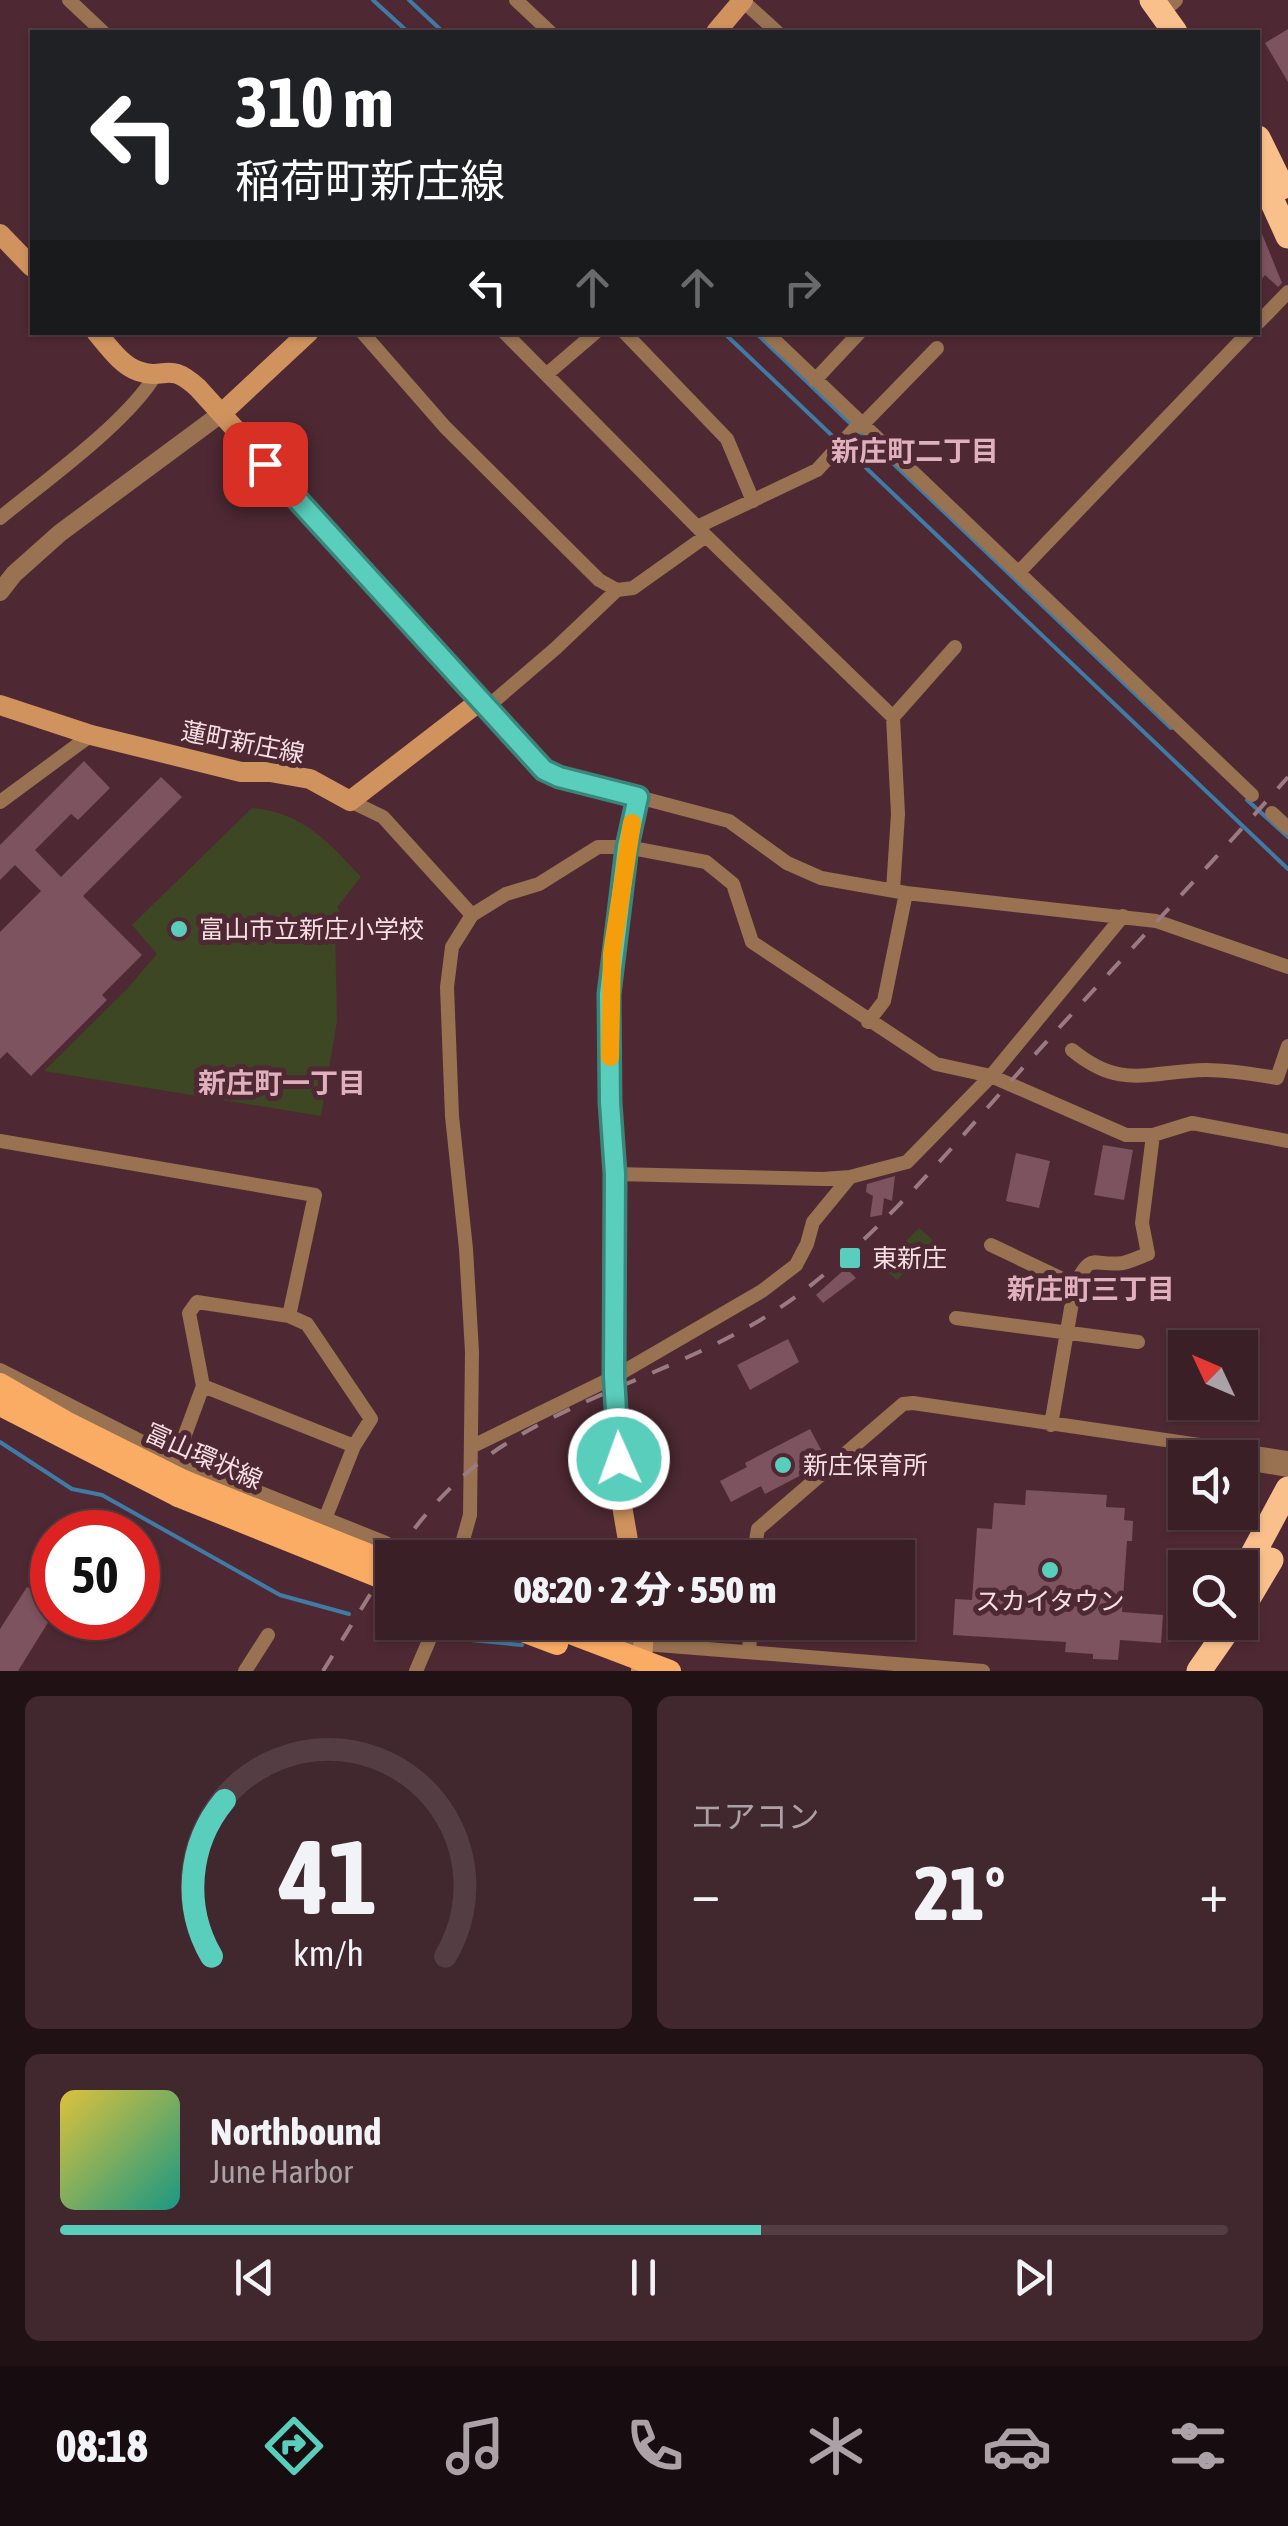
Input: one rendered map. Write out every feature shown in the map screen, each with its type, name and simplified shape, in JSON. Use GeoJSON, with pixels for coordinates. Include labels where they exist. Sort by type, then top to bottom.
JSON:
{"type":"FeatureCollection","features":[{"type":"Feature","properties":{"kind":"highway"},"geometry":{"type":"LineString","coordinates":[[1166,12],[1190,30]]}},
{"type":"Feature","properties":{"kind":"highway"},"geometry":{"type":"LineString","coordinates":[[1263,169],[1288,200]]}},
{"type":"Feature","properties":{"kind":"highway"},"geometry":{"type":"LineString","coordinates":[[1263,169],[1288,236]]}},
{"type":"Feature","properties":{"kind":"highway"},"geometry":{"type":"LineString","coordinates":[[1255,1550],[1288,1490]]}},
{"type":"Feature","properties":{"kind":"highway"},"geometry":{"type":"LineString","coordinates":[[1258,1581],[1288,1530]]}},
{"type":"Feature","properties":{"kind":"highway"},"geometry":{"type":"LineString","coordinates":[[1180,1671],[1200,1640]]}},
{"type":"Feature","properties":{"kind":"highway"},"geometry":{"type":"LineString","coordinates":[[1199,1671],[1221,1640]]}},
{"type":"Feature","properties":{"kind":"main road"},"geometry":{"type":"LineString","coordinates":[[718,30],[743,0]]}},
{"type":"Feature","properties":{"kind":"main road"},"geometry":{"type":"LineString","coordinates":[[0,234],[30,265]]}},
{"type":"Feature","properties":{"kind":"main road"},"geometry":{"type":"LineString","coordinates":[[99,335],[127,366],[140,372],[156,374],[169,370],[182,374],[544,770],[638,797],[627,847],[609,994],[615,1174],[614,1377],[620,1494],[627,1540]]}},
{"type":"Feature","properties":{"kind":"main road"},"geometry":{"type":"LineString","coordinates":[[222,414],[306,335]]}},
{"type":"Feature","properties":{"kind":"main road"},"geometry":{"type":"LineString","coordinates":[[350,801],[483,704]]}},
{"type":"Feature","properties":{"kind":"main road","name":"蓮町新庄線"},"geometry":{"type":"LineString","coordinates":[[0,705],[90,735],[240,772],[270,772],[310,780],[350,801]]}},
{"type":"Feature","properties":{"kind":"main road","name":"富山環状線"},"geometry":{"type":"LineString","coordinates":[[0,1384],[181,1489],[375,1549]]}},
{"type":"Feature","properties":{"kind":"main road","name":"富山環状線"},"geometry":{"type":"LineString","coordinates":[[0,1405],[375,1575]]}},
{"type":"Feature","properties":{"kind":"main road"},"geometry":{"type":"LineString","coordinates":[[576,1640],[640,1654]]}},
{"type":"Feature","properties":{"kind":"main road"},"geometry":{"type":"LineString","coordinates":[[597,1640],[640,1654],[670,1671]]}},
{"type":"Feature","properties":{"kind":"street"},"geometry":{"type":"LineString","coordinates":[[69,0],[101,30]]}},
{"type":"Feature","properties":{"kind":"street"},"geometry":{"type":"LineString","coordinates":[[516,0],[548,30]]}},
{"type":"Feature","properties":{"kind":"street"},"geometry":{"type":"LineString","coordinates":[[743,0],[774,30]]}},
{"type":"Feature","properties":{"kind":"street"},"geometry":{"type":"LineString","coordinates":[[1260,322],[1288,292]]}},
{"type":"Feature","properties":{"kind":"street"},"geometry":{"type":"LineString","coordinates":[[365,335],[444,427],[599,580],[616,590],[633,588],[701,532],[817,470],[937,348]]}},
{"type":"Feature","properties":{"kind":"street"},"geometry":{"type":"LineString","coordinates":[[507,335],[701,532],[893,717],[899,891],[884,1001],[868,1022]]}},
{"type":"Feature","properties":{"kind":"street"},"geometry":{"type":"LineString","coordinates":[[547,374],[592,335]]}},
{"type":"Feature","properties":{"kind":"street"},"geometry":{"type":"LineString","coordinates":[[627,335],[727,439],[753,502]]}},
{"type":"Feature","properties":{"kind":"street"},"geometry":{"type":"LineString","coordinates":[[769,335],[1252,795]]}},
{"type":"Feature","properties":{"kind":"street"},"geometry":{"type":"LineString","coordinates":[[815,380],[857,335]]}},
{"type":"Feature","properties":{"kind":"street"},"geometry":{"type":"LineString","coordinates":[[1019,572],[1246,335]]}},
{"type":"Feature","properties":{"kind":"street"},"geometry":{"type":"LineString","coordinates":[[0,518],[66,465],[145,392],[156,374]]}},
{"type":"Feature","properties":{"kind":"street"},"geometry":{"type":"LineString","coordinates":[[0,592],[50,541],[222,414]]}},
{"type":"Feature","properties":{"kind":"street"},"geometry":{"type":"LineString","coordinates":[[483,704],[556,648],[616,590]]}},
{"type":"Feature","properties":{"kind":"street"},"geometry":{"type":"LineString","coordinates":[[893,717],[955,647]]}},
{"type":"Feature","properties":{"kind":"street"},"geometry":{"type":"LineString","coordinates":[[0,802],[90,735]]}},
{"type":"Feature","properties":{"kind":"street"},"geometry":{"type":"LineString","coordinates":[[638,797],[729,821],[787,863],[821,878],[899,891],[1123,916],[1175,926],[1288,967]]}},
{"type":"Feature","properties":{"kind":"street"},"geometry":{"type":"LineString","coordinates":[[350,801],[383,817],[472,915]]}},
{"type":"Feature","properties":{"kind":"street"},"geometry":{"type":"LineString","coordinates":[[1272,813],[1288,826]]}},
{"type":"Feature","properties":{"kind":"street"},"geometry":{"type":"LineString","coordinates":[[463,1540],[470,1515],[472,1352],[452,1116],[447,987],[452,947],[472,915],[506,894],[538,884],[598,847],[627,847],[706,862],[733,884],[752,942],[936,1064],[991,1076],[1126,1135],[1153,1135],[1192,1123],[1288,1141]]}},
{"type":"Feature","properties":{"kind":"street"},"geometry":{"type":"LineString","coordinates":[[615,1174],[823,1179],[850,1177],[907,1162],[991,1076],[1123,916]]}},
{"type":"Feature","properties":{"kind":"street"},"geometry":{"type":"LineString","coordinates":[[1072,1050],[1094,1068],[1117,1076],[1204,1070],[1282,1080],[1288,1046]]}},
{"type":"Feature","properties":{"kind":"street"},"geometry":{"type":"LineString","coordinates":[[1051,1425],[1075,1286],[1085,1265],[1094,1260],[1120,1263],[1148,1254],[1142,1224],[1153,1135]]}},
{"type":"Feature","properties":{"kind":"street"},"geometry":{"type":"LineString","coordinates":[[0,1142],[315,1195],[289,1316]]}},
{"type":"Feature","properties":{"kind":"street"},"geometry":{"type":"LineString","coordinates":[[471,1447],[614,1377],[762,1291],[796,1265],[812,1222],[850,1177]]}},
{"type":"Feature","properties":{"kind":"street"},"geometry":{"type":"LineString","coordinates":[[991,1245],[1075,1286]]}},
{"type":"Feature","properties":{"kind":"street"},"geometry":{"type":"LineString","coordinates":[[176,1459],[204,1386],[189,1313],[197,1302],[289,1316],[307,1324],[371,1419],[354,1446],[325,1519]]}},
{"type":"Feature","properties":{"kind":"street"},"geometry":{"type":"LineString","coordinates":[[956,1318],[1138,1342]]}},
{"type":"Feature","properties":{"kind":"street"},"geometry":{"type":"LineString","coordinates":[[0,1370],[176,1459],[325,1519],[375,1546]]}},
{"type":"Feature","properties":{"kind":"street"},"geometry":{"type":"LineString","coordinates":[[204,1386],[354,1446]]}},
{"type":"Feature","properties":{"kind":"street"},"geometry":{"type":"LineString","coordinates":[[756,1540],[758,1528],[904,1404],[1168,1441]]}},
{"type":"Feature","properties":{"kind":"street"},"geometry":{"type":"LineString","coordinates":[[1258,1454],[1288,1458]]}},
{"type":"Feature","properties":{"kind":"street"},"geometry":{"type":"LineString","coordinates":[[1258,1465],[1288,1470]]}},
{"type":"Feature","properties":{"kind":"street"},"geometry":{"type":"LineString","coordinates":[[369,1542],[375,1544]]}},
{"type":"Feature","properties":{"kind":"street"},"geometry":{"type":"LineString","coordinates":[[245,1671],[268,1634]]}},
{"type":"Feature","properties":{"kind":"street"},"geometry":{"type":"LineString","coordinates":[[416,1671],[429,1640]]}},
{"type":"Feature","properties":{"kind":"street"},"geometry":{"type":"LineString","coordinates":[[617,1640],[640,1654],[750,1652],[983,1671]]}},
{"type":"Feature","properties":{"kind":"street"},"geometry":{"type":"LineString","coordinates":[[750,1640],[750,1652]]}},
{"type":"Feature","properties":{"kind":"green space"},"geometry":{"type":"Polygon","coordinates":[[[252,808],[300,822],[326,841],[361,877],[337,907],[341,914],[335,929],[337,1021],[321,1116],[44,1071],[157,954],[132,925],[252,808]]]}},
{"type":"Feature","properties":{"kind":"green space"},"geometry":{"type":"Polygon","coordinates":[[[919,1228],[934,1241],[897,1280],[881,1266],[919,1228]]]}},
{"type":"Feature","properties":{"kind":"building"},"geometry":{"type":"Polygon","coordinates":[[[1288,29],[1288,82],[1265,43],[1288,29]]]}},
{"type":"Feature","properties":{"kind":"building"},"geometry":{"type":"Polygon","coordinates":[[[1260,229],[1282,283],[1278,287],[1265,275],[1260,281],[1260,229]]]}},
{"type":"Feature","properties":{"kind":"building"},"geometry":{"type":"Polygon","coordinates":[[[84,761],[110,788],[78,820],[71,814],[35,850],[61,877],[161,777],[182,797],[83,896],[142,955],[102,995],[107,1000],[31,1076],[7,1052],[0,1059],[0,932],[41,891],[15,865],[0,880],[0,845],[84,761]]]}},
{"type":"Feature","properties":{"kind":"building"},"geometry":{"type":"Polygon","coordinates":[[[1103,1145],[1133,1150],[1124,1200],[1094,1195],[1103,1145]]]}},
{"type":"Feature","properties":{"kind":"building"},"geometry":{"type":"Polygon","coordinates":[[[1016,1153],[1050,1161],[1039,1208],[1006,1201],[1016,1153]]]}},
{"type":"Feature","properties":{"kind":"building"},"geometry":{"type":"Polygon","coordinates":[[[895,1176],[892,1201],[884,1198],[882,1215],[870,1217],[873,1196],[866,1192],[867,1184],[895,1176]]]}},
{"type":"Feature","properties":{"kind":"building"},"geometry":{"type":"Polygon","coordinates":[[[846,1268],[856,1278],[823,1303],[816,1295],[846,1268]]]}},
{"type":"Feature","properties":{"kind":"building"},"geometry":{"type":"Polygon","coordinates":[[[788,1339],[799,1362],[750,1390],[737,1365],[788,1339]]]}},
{"type":"Feature","properties":{"kind":"building","name":"新庄保育所"},"geometry":{"type":"Polygon","coordinates":[[[810,1429],[825,1457],[811,1470],[765,1494],[761,1486],[731,1502],[720,1481],[747,1467],[745,1463],[810,1429]]]}},
{"type":"Feature","properties":{"kind":"building","name":"スカイタウン"},"geometry":{"type":"Polygon","coordinates":[[[1026,1490],[1107,1495],[1106,1507],[1125,1508],[1124,1520],[1133,1521],[1132,1541],[1127,1541],[1122,1612],[1163,1615],[1161,1643],[1120,1640],[1118,1660],[1065,1652],[1066,1642],[953,1635],[955,1599],[972,1600],[977,1528],[992,1529],[994,1503],[1025,1505],[1026,1490]]]}},
{"type":"Feature","properties":{"kind":"building"},"geometry":{"type":"Polygon","coordinates":[[[27,1587],[30,1589],[30,1640],[37,1640],[18,1671],[0,1671],[0,1629],[27,1587]]]}},
{"type":"Feature","properties":{"kind":"waterway"},"geometry":{"type":"LineString","coordinates":[[373,0],[406,30]]}},
{"type":"Feature","properties":{"kind":"waterway"},"geometry":{"type":"LineString","coordinates":[[409,0],[441,30]]}},
{"type":"Feature","properties":{"kind":"waterway"},"geometry":{"type":"LineString","coordinates":[[726,335],[1288,869]]}},
{"type":"Feature","properties":{"kind":"waterway"},"geometry":{"type":"LineString","coordinates":[[758,335],[852,425]]}},
{"type":"Feature","properties":{"kind":"waterway"},"geometry":{"type":"LineString","coordinates":[[859,431],[1171,728]]}},
{"type":"Feature","properties":{"kind":"waterway"},"geometry":{"type":"LineString","coordinates":[[1247,800],[1288,837]]}},
{"type":"Feature","properties":{"kind":"waterway"},"geometry":{"type":"LineString","coordinates":[[0,1442],[72,1489],[102,1495],[280,1595],[349,1614]]}},
{"type":"Feature","properties":{"kind":"waterway"},"geometry":{"type":"LineString","coordinates":[[470,1640],[522,1645]]}},
{"type":"Feature","properties":{"kind":"railway"},"geometry":{"type":"LineString","coordinates":[[407,1540],[443,1495],[504,1445],[579,1405],[734,1335],[771,1314],[836,1264],[922,1181],[1288,777]]}},
{"type":"Feature","properties":{"kind":"railway"},"geometry":{"type":"LineString","coordinates":[[323,1671],[375,1587]]}},
{"type":"Feature","properties":{"kind":"slow traffic"},"geometry":{"type":"LineString","coordinates":[[610,1057],[612,953],[632,823]]}},
{"type":"Feature","properties":{"kind":"place","name":"富山市立新庄小学校"},"geometry":{"type":"Point","coordinates":[179,929]}},
{"type":"Feature","properties":{"kind":"place","name":"東新庄"},"geometry":{"type":"Point","coordinates":[850,1258]}},
{"type":"Feature","properties":{"kind":"place","name":"新庄保育所"},"geometry":{"type":"Point","coordinates":[783,1465]}},
{"type":"Feature","properties":{"kind":"place","name":"スカイタウン"},"geometry":{"type":"Point","coordinates":[1050,1570]}},
{"type":"Feature","properties":{"kind":"district","name":"新庄町二丁目"},"geometry":{"type":"Point","coordinates":[915,451]}},
{"type":"Feature","properties":{"kind":"district","name":"新庄町一丁目"},"geometry":{"type":"Point","coordinates":[282,1083]}},
{"type":"Feature","properties":{"kind":"district","name":"新庄町三丁目"},"geometry":{"type":"Point","coordinates":[1091,1289]}},
{"type":"Feature","properties":{"kind":"route"},"geometry":{"type":"LineString","coordinates":[[265,464],[544,770],[638,797],[627,847],[609,994],[615,1174],[614,1377],[619,1459]]}}]}
